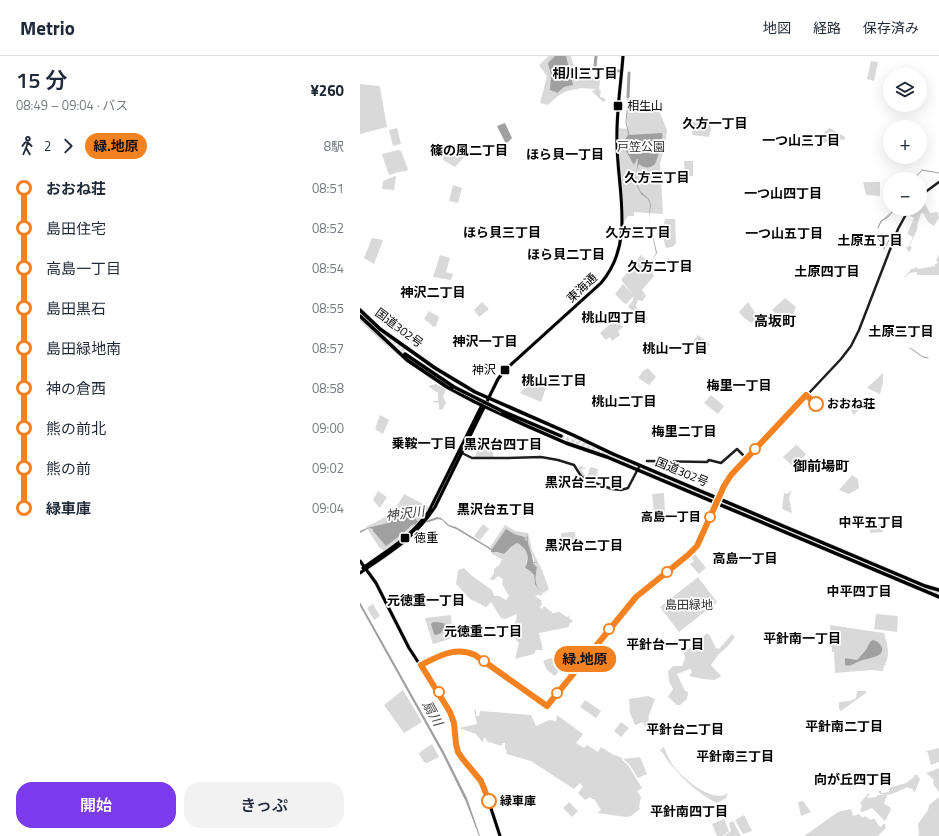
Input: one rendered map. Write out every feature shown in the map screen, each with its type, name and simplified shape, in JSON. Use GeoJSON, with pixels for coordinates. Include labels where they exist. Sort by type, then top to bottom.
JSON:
{"type":"FeatureCollection","features":[{"type":"Feature","properties":{"kind":"highway","name":"国道302号"},"geometry":{"type":"LineString","coordinates":[[360,310],[380,329],[454,380],[503,409],[573,435],[626,460],[925,586],[939,590]]}},
{"type":"Feature","properties":{"kind":"highway","name":"国道302号"},"geometry":{"type":"LineString","coordinates":[[360,316],[407,360],[437,381],[467,398],[505,415]]}},
{"type":"Feature","properties":{"kind":"highway"},"geometry":{"type":"LineString","coordinates":[[406,353],[454,380]]}},
{"type":"Feature","properties":{"kind":"highway"},"geometry":{"type":"LineString","coordinates":[[406,353],[467,398]]}},
{"type":"Feature","properties":{"kind":"highway"},"geometry":{"type":"LineString","coordinates":[[406,353],[454,386],[561,435],[519,423]]}},
{"type":"Feature","properties":{"kind":"highway","name":"国道302号"},"geometry":{"type":"LineString","coordinates":[[466,387],[472,392],[476,400],[483,405]]}},
{"type":"Feature","properties":{"kind":"highway","name":"国道302号"},"geometry":{"type":"LineString","coordinates":[[486,398],[497,410],[519,423],[559,440],[608,457],[939,597]]}},
{"type":"Feature","properties":{"kind":"highway"},"geometry":{"type":"LineString","coordinates":[[626,460],[638,470]]}},
{"type":"Feature","properties":{"kind":"highway"},"geometry":{"type":"LineString","coordinates":[[640,465],[653,476]]}},
{"type":"Feature","properties":{"kind":"main road","name":"東海通"},"geometry":{"type":"LineString","coordinates":[[360,572],[423,522],[435,507],[493,382],[502,370],[601,282],[615,260],[621,222],[615,141],[622,56]]}},
{"type":"Feature","properties":{"kind":"main road"},"geometry":{"type":"LineString","coordinates":[[927,191],[939,182]]}},
{"type":"Feature","properties":{"kind":"main road"},"geometry":{"type":"LineString","coordinates":[[648,461],[707,462],[709,460],[721,463],[737,449],[747,459],[841,359],[851,346],[856,337],[898,229],[905,216]]}},
{"type":"Feature","properties":{"kind":"main road"},"geometry":{"type":"LineString","coordinates":[[460,452],[472,458],[542,457],[569,463],[575,466],[584,479],[616,490],[627,489],[640,465]]}},
{"type":"Feature","properties":{"kind":"main road"},"geometry":{"type":"LineString","coordinates":[[360,559],[381,590],[421,665],[452,714],[457,749],[462,758],[483,784],[500,836]]}},
{"type":"Feature","properties":{"kind":"green space"},"geometry":{"type":"Polygon","coordinates":[[[549,56],[571,56],[576,75],[586,74],[585,78],[588,78],[589,71],[589,78],[598,78],[600,81],[600,97],[605,98],[605,101],[603,102],[592,91],[596,89],[579,88],[562,94],[548,105],[540,103],[547,76],[539,65],[549,56]]]}},
{"type":"Feature","properties":{"kind":"green space"},"geometry":{"type":"Polygon","coordinates":[[[871,61],[878,62],[874,81],[867,79],[871,61]]]}},
{"type":"Feature","properties":{"kind":"green space"},"geometry":{"type":"Polygon","coordinates":[[[360,84],[380,87],[387,127],[360,134],[360,84]]]}},
{"type":"Feature","properties":{"kind":"green space","name":"戸笠公園"},"geometry":{"type":"Polygon","coordinates":[[[628,99],[654,101],[667,130],[665,147],[660,163],[663,214],[634,212],[634,216],[628,216],[624,222],[618,145],[619,128],[628,129],[628,99]]]}},
{"type":"Feature","properties":{"kind":"green space"},"geometry":{"type":"Polygon","coordinates":[[[693,122],[710,125],[711,129],[709,137],[692,135],[693,122]]]}},
{"type":"Feature","properties":{"kind":"green space"},"geometry":{"type":"Polygon","coordinates":[[[397,128],[401,144],[393,146],[389,130],[397,128]]]}},
{"type":"Feature","properties":{"kind":"green space"},"geometry":{"type":"Polygon","coordinates":[[[830,128],[845,137],[844,140],[829,140],[817,149],[821,137],[830,128]]]}},
{"type":"Feature","properties":{"kind":"green space"},"geometry":{"type":"Polygon","coordinates":[[[466,144],[470,151],[455,167],[443,160],[443,153],[466,144]]]}},
{"type":"Feature","properties":{"kind":"green space"},"geometry":{"type":"Polygon","coordinates":[[[398,150],[401,151],[408,169],[407,171],[390,175],[382,154],[398,150]]]}},
{"type":"Feature","properties":{"kind":"green space"},"geometry":{"type":"Polygon","coordinates":[[[684,161],[693,161],[693,176],[685,177],[684,161]]]}},
{"type":"Feature","properties":{"kind":"green space"},"geometry":{"type":"Polygon","coordinates":[[[395,176],[394,190],[382,189],[383,181],[395,176]]]}},
{"type":"Feature","properties":{"kind":"green space"},"geometry":{"type":"Polygon","coordinates":[[[863,182],[880,182],[880,196],[866,195],[863,182]]]}},
{"type":"Feature","properties":{"kind":"green space"},"geometry":{"type":"Polygon","coordinates":[[[453,185],[462,188],[458,203],[449,201],[453,185]]]}},
{"type":"Feature","properties":{"kind":"green space"},"geometry":{"type":"Polygon","coordinates":[[[927,208],[930,213],[938,212],[939,218],[934,226],[928,222],[925,216],[927,216],[927,208]]]}},
{"type":"Feature","properties":{"kind":"green space"},"geometry":{"type":"Polygon","coordinates":[[[910,216],[920,216],[909,253],[906,247],[909,246],[913,237],[907,234],[914,218],[910,216]]]}},
{"type":"Feature","properties":{"kind":"green space"},"geometry":{"type":"Polygon","coordinates":[[[665,219],[675,219],[676,244],[672,247],[666,248],[662,234],[665,219]]]}},
{"type":"Feature","properties":{"kind":"green space"},"geometry":{"type":"Polygon","coordinates":[[[372,238],[383,240],[374,264],[364,258],[372,238]]]}},
{"type":"Feature","properties":{"kind":"green space"},"geometry":{"type":"Polygon","coordinates":[[[440,255],[450,258],[446,272],[453,274],[451,280],[433,277],[440,255]]]}},
{"type":"Feature","properties":{"kind":"green space"},"geometry":{"type":"Polygon","coordinates":[[[641,255],[646,260],[654,276],[642,290],[646,296],[642,301],[638,300],[636,305],[637,308],[648,318],[646,322],[628,307],[634,296],[621,280],[641,255]]]}},
{"type":"Feature","properties":{"kind":"green space"},"geometry":{"type":"Polygon","coordinates":[[[939,255],[939,275],[917,275],[917,272],[910,273],[903,279],[912,268],[913,269],[916,267],[918,269],[935,266],[935,264],[938,263],[936,260],[939,255]]]}},
{"type":"Feature","properties":{"kind":"green space"},"geometry":{"type":"Polygon","coordinates":[[[623,284],[634,296],[626,304],[615,294],[623,284]]]}},
{"type":"Feature","properties":{"kind":"green space"},"geometry":{"type":"Polygon","coordinates":[[[785,298],[796,307],[789,326],[772,310],[785,298]]]}},
{"type":"Feature","properties":{"kind":"green space"},"geometry":{"type":"Polygon","coordinates":[[[482,302],[489,309],[479,317],[474,310],[482,302]]]}},
{"type":"Feature","properties":{"kind":"green space"},"geometry":{"type":"Polygon","coordinates":[[[748,302],[758,317],[751,323],[739,312],[748,302]]]}},
{"type":"Feature","properties":{"kind":"green space"},"geometry":{"type":"Polygon","coordinates":[[[429,311],[439,317],[436,326],[434,327],[424,319],[429,311]]]}},
{"type":"Feature","properties":{"kind":"green space"},"geometry":{"type":"Polygon","coordinates":[[[360,318],[411,365],[380,340],[360,321],[360,318]]]}},
{"type":"Feature","properties":{"kind":"green space"},"geometry":{"type":"Polygon","coordinates":[[[616,319],[623,327],[618,331],[620,335],[612,341],[610,337],[606,340],[600,333],[616,319]]]}},
{"type":"Feature","properties":{"kind":"green space"},"geometry":{"type":"Polygon","coordinates":[[[698,335],[710,344],[703,352],[692,343],[698,335]]]}},
{"type":"Feature","properties":{"kind":"green space"},"geometry":{"type":"Polygon","coordinates":[[[648,368],[656,377],[649,385],[638,378],[643,371],[648,368]]]}},
{"type":"Feature","properties":{"kind":"green space"},"geometry":{"type":"Polygon","coordinates":[[[883,373],[883,383],[880,394],[867,388],[883,373]]]}},
{"type":"Feature","properties":{"kind":"green space"},"geometry":{"type":"Polygon","coordinates":[[[535,377],[546,382],[547,385],[541,402],[520,393],[535,377]]]}},
{"type":"Feature","properties":{"kind":"green space"},"geometry":{"type":"Polygon","coordinates":[[[435,381],[473,402],[445,388],[435,381]]]}},
{"type":"Feature","properties":{"kind":"green space"},"geometry":{"type":"Polygon","coordinates":[[[436,384],[446,390],[443,396],[446,403],[442,410],[439,409],[439,403],[433,402],[438,401],[438,393],[428,386],[436,384]]]}},
{"type":"Feature","properties":{"kind":"green space"},"geometry":{"type":"Polygon","coordinates":[[[711,395],[724,406],[718,414],[704,403],[711,395]]]}},
{"type":"Feature","properties":{"kind":"green space"},"geometry":{"type":"Polygon","coordinates":[[[856,400],[863,404],[853,415],[849,402],[856,400]]]}},
{"type":"Feature","properties":{"kind":"green space"},"geometry":{"type":"Polygon","coordinates":[[[380,415],[389,420],[383,434],[375,429],[380,415]]]}},
{"type":"Feature","properties":{"kind":"green space"},"geometry":{"type":"Polygon","coordinates":[[[796,445],[806,454],[795,468],[783,457],[796,445]]]}},
{"type":"Feature","properties":{"kind":"green space"},"geometry":{"type":"Polygon","coordinates":[[[478,448],[493,448],[493,457],[475,457],[478,448]]]}},
{"type":"Feature","properties":{"kind":"green space"},"geometry":{"type":"Polygon","coordinates":[[[579,466],[587,468],[581,469],[587,477],[590,467],[598,469],[596,482],[582,476],[579,466]]]}},
{"type":"Feature","properties":{"kind":"green space"},"geometry":{"type":"Polygon","coordinates":[[[852,475],[858,479],[859,488],[849,494],[839,490],[852,475]]]}},
{"type":"Feature","properties":{"kind":"green space"},"geometry":{"type":"Polygon","coordinates":[[[792,490],[789,498],[792,513],[782,509],[784,493],[787,494],[792,490]]]}},
{"type":"Feature","properties":{"kind":"green space"},"geometry":{"type":"Polygon","coordinates":[[[378,491],[387,497],[380,508],[373,500],[378,491]]]}},
{"type":"Feature","properties":{"kind":"green space"},"geometry":{"type":"Polygon","coordinates":[[[664,493],[665,511],[654,512],[652,494],[664,493]]]}},
{"type":"Feature","properties":{"kind":"green space"},"geometry":{"type":"Polygon","coordinates":[[[404,494],[429,507],[409,531],[384,551],[379,547],[366,527],[388,515],[396,507],[404,494]]]}},
{"type":"Feature","properties":{"kind":"green space"},"geometry":{"type":"Polygon","coordinates":[[[483,524],[489,529],[480,540],[474,536],[483,524]]]}},
{"type":"Feature","properties":{"kind":"green space"},"geometry":{"type":"Polygon","coordinates":[[[870,524],[883,524],[883,532],[870,533],[870,524]]]}},
{"type":"Feature","properties":{"kind":"green space"},"geometry":{"type":"Polygon","coordinates":[[[505,525],[515,531],[528,533],[532,550],[549,589],[544,593],[542,592],[543,594],[540,596],[535,596],[541,600],[542,604],[540,607],[542,609],[544,606],[553,613],[558,611],[567,617],[569,615],[569,618],[573,621],[569,624],[569,627],[539,633],[543,650],[536,650],[534,654],[515,659],[519,643],[508,630],[516,621],[517,614],[505,619],[501,618],[491,602],[486,607],[470,599],[456,584],[458,570],[464,568],[472,576],[492,590],[494,596],[499,596],[506,600],[509,596],[502,584],[503,579],[498,576],[494,580],[490,579],[494,573],[494,569],[499,565],[502,559],[492,554],[491,551],[504,554],[517,543],[527,552],[526,569],[534,575],[535,582],[537,566],[534,564],[534,559],[525,537],[514,534],[492,549],[490,547],[505,525]]]}},
{"type":"Feature","properties":{"kind":"green space"},"geometry":{"type":"Polygon","coordinates":[[[575,532],[576,541],[561,542],[562,533],[575,532]]]}},
{"type":"Feature","properties":{"kind":"green space"},"geometry":{"type":"Polygon","coordinates":[[[694,553],[706,568],[699,574],[690,564],[694,561],[690,556],[694,553]]]}},
{"type":"Feature","properties":{"kind":"green space","name":"島田緑地"},"geometry":{"type":"Polygon","coordinates":[[[698,577],[717,602],[679,632],[660,607],[698,577]]]}},
{"type":"Feature","properties":{"kind":"green space"},"geometry":{"type":"Polygon","coordinates":[[[373,604],[380,616],[374,620],[367,608],[373,604]]]}},
{"type":"Feature","properties":{"kind":"green space"},"geometry":{"type":"Polygon","coordinates":[[[876,614],[898,616],[897,632],[874,629],[876,614]]]}},
{"type":"Feature","properties":{"kind":"green space"},"geometry":{"type":"Polygon","coordinates":[[[451,615],[453,638],[433,644],[425,618],[451,615]]]}},
{"type":"Feature","properties":{"kind":"green space"},"geometry":{"type":"Polygon","coordinates":[[[830,625],[884,633],[888,656],[883,671],[871,670],[835,673],[830,625]]]}},
{"type":"Feature","properties":{"kind":"green space"},"geometry":{"type":"Polygon","coordinates":[[[707,633],[716,648],[719,649],[732,634],[735,637],[711,665],[721,676],[715,680],[689,676],[692,672],[690,669],[677,674],[685,691],[688,692],[687,699],[680,705],[677,705],[668,697],[673,689],[669,681],[668,671],[673,666],[682,666],[685,658],[684,653],[707,633]]]}},
{"type":"Feature","properties":{"kind":"green space"},"geometry":{"type":"Polygon","coordinates":[[[551,658],[561,668],[555,676],[547,670],[543,661],[551,658]]]}},
{"type":"Feature","properties":{"kind":"green space"},"geometry":{"type":"Polygon","coordinates":[[[403,690],[422,722],[404,733],[384,705],[403,690]]]}},
{"type":"Feature","properties":{"kind":"green space"},"geometry":{"type":"Polygon","coordinates":[[[857,691],[866,691],[866,693],[841,711],[839,709],[839,702],[850,701],[856,698],[857,691]]]}},
{"type":"Feature","properties":{"kind":"green space"},"geometry":{"type":"Polygon","coordinates":[[[648,696],[655,699],[649,715],[648,725],[645,727],[643,722],[635,725],[630,713],[629,699],[648,696]]]}},
{"type":"Feature","properties":{"kind":"green space"},"geometry":{"type":"Polygon","coordinates":[[[585,700],[601,711],[596,718],[580,707],[585,700]]]}},
{"type":"Feature","properties":{"kind":"green space"},"geometry":{"type":"Polygon","coordinates":[[[474,710],[476,710],[476,716],[479,716],[480,711],[531,715],[536,726],[549,720],[556,721],[557,715],[583,734],[576,743],[584,748],[587,745],[598,752],[601,747],[622,758],[642,788],[637,791],[641,797],[640,809],[631,816],[626,817],[597,813],[601,810],[594,799],[590,797],[585,800],[578,793],[583,787],[580,783],[574,789],[531,761],[506,754],[507,751],[505,748],[505,743],[502,743],[502,746],[488,743],[485,737],[483,743],[476,734],[459,728],[477,724],[474,710]]]}},
{"type":"Feature","properties":{"kind":"green space"},"geometry":{"type":"Polygon","coordinates":[[[621,722],[629,728],[621,737],[614,731],[621,722]]]}},
{"type":"Feature","properties":{"kind":"green space"},"geometry":{"type":"Polygon","coordinates":[[[432,744],[439,757],[427,763],[424,762],[419,754],[432,744]]]}},
{"type":"Feature","properties":{"kind":"green space"},"geometry":{"type":"Polygon","coordinates":[[[664,747],[672,764],[689,782],[697,788],[714,795],[722,796],[728,793],[726,798],[717,803],[693,787],[671,765],[660,750],[664,747]]]}},
{"type":"Feature","properties":{"kind":"green space"},"geometry":{"type":"Polygon","coordinates":[[[939,748],[939,762],[931,765],[928,753],[926,751],[939,748]]]}},
{"type":"Feature","properties":{"kind":"green space"},"geometry":{"type":"Polygon","coordinates":[[[640,757],[647,774],[638,778],[629,764],[623,759],[640,757]]]}},
{"type":"Feature","properties":{"kind":"green space"},"geometry":{"type":"Polygon","coordinates":[[[939,768],[939,792],[933,784],[934,780],[926,773],[939,768]]]}},
{"type":"Feature","properties":{"kind":"green space"},"geometry":{"type":"Polygon","coordinates":[[[914,775],[917,775],[920,779],[915,792],[912,788],[910,789],[908,787],[889,795],[878,792],[880,790],[882,793],[889,792],[889,788],[906,783],[914,777],[914,775]]]}},
{"type":"Feature","properties":{"kind":"green space"},"geometry":{"type":"Polygon","coordinates":[[[869,793],[870,795],[867,797],[868,798],[876,797],[878,795],[887,795],[884,804],[890,807],[891,810],[885,821],[872,808],[863,812],[860,811],[862,806],[860,803],[869,793]]]}},
{"type":"Feature","properties":{"kind":"green space"},"geometry":{"type":"Polygon","coordinates":[[[939,797],[939,836],[918,836],[918,824],[928,810],[929,805],[939,797]]]}},
{"type":"Feature","properties":{"kind":"green space"},"geometry":{"type":"Polygon","coordinates":[[[803,801],[811,812],[801,816],[798,802],[803,801]]]}},
{"type":"Feature","properties":{"kind":"green space"},"geometry":{"type":"Polygon","coordinates":[[[569,802],[578,811],[572,817],[563,808],[569,802]]]}},
{"type":"Feature","properties":{"kind":"green space"},"geometry":{"type":"Polygon","coordinates":[[[851,809],[853,816],[859,814],[863,818],[865,816],[871,820],[874,818],[879,826],[881,827],[885,824],[886,828],[878,836],[804,836],[838,812],[851,809]]]}},
{"type":"Feature","properties":{"kind":"green space"},"geometry":{"type":"Polygon","coordinates":[[[744,815],[752,831],[743,834],[735,820],[744,815]]]}},
{"type":"Feature","properties":{"kind":"green space"},"geometry":{"type":"Polygon","coordinates":[[[724,819],[729,831],[722,836],[717,836],[712,824],[724,819]]]}},
{"type":"Feature","properties":{"kind":"green space"},"geometry":{"type":"Polygon","coordinates":[[[733,821],[741,836],[723,836],[731,831],[729,823],[733,821]]]}},
{"type":"Feature","properties":{"kind":"water"},"geometry":{"type":"Polygon","coordinates":[[[555,56],[566,56],[573,85],[564,87],[557,93],[550,90],[551,75],[548,63],[555,56]]]}},
{"type":"Feature","properties":{"kind":"water"},"geometry":{"type":"Polygon","coordinates":[[[505,123],[512,138],[506,144],[497,126],[505,123]]]}},
{"type":"Feature","properties":{"kind":"water"},"geometry":{"type":"Polygon","coordinates":[[[662,133],[659,153],[655,164],[651,167],[647,167],[639,164],[636,171],[638,159],[634,165],[622,144],[628,135],[662,133]]]}},
{"type":"Feature","properties":{"kind":"water"},"geometry":{"type":"Polygon","coordinates":[[[636,174],[636,183],[641,192],[649,199],[651,205],[649,219],[650,204],[648,199],[641,194],[635,182],[636,174]]]}},
{"type":"Feature","properties":{"kind":"water"},"geometry":{"type":"Polygon","coordinates":[[[649,219],[657,253],[652,260],[656,253],[649,219]]]}},
{"type":"Feature","properties":{"kind":"water","name":"神沢川"},"geometry":{"type":"Polygon","coordinates":[[[412,509],[411,511],[417,521],[429,520],[437,517],[441,518],[449,525],[456,527],[492,549],[506,529],[514,534],[525,537],[526,541],[528,535],[528,542],[533,562],[538,562],[533,563],[537,567],[536,581],[542,594],[535,584],[534,575],[525,568],[528,557],[526,551],[517,543],[504,554],[491,552],[491,550],[438,519],[412,525],[386,546],[373,531],[373,529],[369,528],[360,533],[360,531],[364,529],[390,522],[404,512],[412,509]]]}},
{"type":"Feature","properties":{"kind":"water"},"geometry":{"type":"Polygon","coordinates":[[[360,602],[444,752],[467,798],[480,836],[466,802],[443,755],[360,606],[360,602]]]}},
{"type":"Feature","properties":{"kind":"water"},"geometry":{"type":"Polygon","coordinates":[[[433,622],[446,624],[441,633],[436,635],[434,634],[431,624],[433,622]]]}},
{"type":"Feature","properties":{"kind":"water"},"geometry":{"type":"Polygon","coordinates":[[[873,640],[879,643],[882,648],[882,651],[878,656],[851,665],[845,665],[845,658],[857,660],[873,640]]]}},
{"type":"Feature","properties":{"kind":"waterway"},"geometry":{"type":"LineString","coordinates":[[596,56],[596,69],[619,71]]}},
{"type":"Feature","properties":{"kind":"waterway"},"geometry":{"type":"LineString","coordinates":[[628,97],[629,73]]}},
{"type":"Feature","properties":{"kind":"waterway"},"geometry":{"type":"LineString","coordinates":[[628,99],[626,122],[629,136]]}},
{"type":"Feature","properties":{"kind":"waterway"},"geometry":{"type":"LineString","coordinates":[[920,172],[922,170],[939,173]]}},
{"type":"Feature","properties":{"kind":"waterway"},"geometry":{"type":"LineString","coordinates":[[895,209],[882,220],[880,223],[878,228],[881,221],[888,217],[895,209]]}},
{"type":"Feature","properties":{"kind":"waterway"},"geometry":{"type":"LineString","coordinates":[[882,233],[877,238],[885,246],[884,249]]}},
{"type":"Feature","properties":{"kind":"waterway"},"geometry":{"type":"LineString","coordinates":[[886,246],[889,240]]}},
{"type":"Feature","properties":{"kind":"waterway"},"geometry":{"type":"LineString","coordinates":[[910,348],[923,357],[928,358]]}},
{"type":"Feature","properties":{"kind":"tunnel"},"geometry":{"type":"LineString","coordinates":[[385,334],[406,352]]}},
{"type":"Feature","properties":{"kind":"tunnel"},"geometry":{"type":"LineString","coordinates":[[561,436],[744,513]]}},
{"type":"Feature","properties":{"kind":"tunnel"},"geometry":{"type":"LineString","coordinates":[[574,437],[588,445]]}},
{"type":"Feature","properties":{"kind":"tunnel"},"geometry":{"type":"LineString","coordinates":[[919,587],[939,594]]}},
{"type":"Feature","properties":{"kind":"bus line","name":"緑.地原"},"geometry":{"type":"LineString","coordinates":[[489,801],[481,781],[458,752],[452,716],[421,665],[448,652],[464,651],[475,655],[547,706],[636,597],[692,552],[697,546],[724,486],[731,475],[806,395],[816,404]]}},
{"type":"Feature","properties":{"kind":"place","name":"相生山"},"geometry":{"type":"Point","coordinates":[618,106]}},
{"type":"Feature","properties":{"kind":"place","name":"神沢"},"geometry":{"type":"Point","coordinates":[505,370]}},
{"type":"Feature","properties":{"kind":"place","name":"おおね荘"},"geometry":{"type":"Point","coordinates":[816,404]}},
{"type":"Feature","properties":{"kind":"place","name":"高島一丁目"},"geometry":{"type":"Point","coordinates":[710,517]}},
{"type":"Feature","properties":{"kind":"place","name":"徳重"},"geometry":{"type":"Point","coordinates":[405,538]}},
{"type":"Feature","properties":{"kind":"place","name":"緑車庫"},"geometry":{"type":"Point","coordinates":[489,801]}},
{"type":"Feature","properties":{"kind":"district","name":"相川三丁目"},"geometry":{"type":"Point","coordinates":[585,73]}},
{"type":"Feature","properties":{"kind":"district","name":"久方一丁目"},"geometry":{"type":"Point","coordinates":[715,123]}},
{"type":"Feature","properties":{"kind":"district","name":"一つ山三丁目"},"geometry":{"type":"Point","coordinates":[801,140]}},
{"type":"Feature","properties":{"kind":"district","name":"篠の風二丁目"},"geometry":{"type":"Point","coordinates":[469,150]}},
{"type":"Feature","properties":{"kind":"district","name":"ほら貝一丁目"},"geometry":{"type":"Point","coordinates":[565,154]}},
{"type":"Feature","properties":{"kind":"district","name":"久方三丁目"},"geometry":{"type":"Point","coordinates":[657,177]}},
{"type":"Feature","properties":{"kind":"district","name":"一つ山四丁目"},"geometry":{"type":"Point","coordinates":[783,193]}},
{"type":"Feature","properties":{"kind":"district","name":"ほら貝三丁目"},"geometry":{"type":"Point","coordinates":[502,232]}},
{"type":"Feature","properties":{"kind":"district","name":"久方三丁目"},"geometry":{"type":"Point","coordinates":[638,232]}},
{"type":"Feature","properties":{"kind":"district","name":"一つ山五丁目"},"geometry":{"type":"Point","coordinates":[784,233]}},
{"type":"Feature","properties":{"kind":"district","name":"土原五丁目"},"geometry":{"type":"Point","coordinates":[870,240]}},
{"type":"Feature","properties":{"kind":"district","name":"ほら貝二丁目"},"geometry":{"type":"Point","coordinates":[566,254]}},
{"type":"Feature","properties":{"kind":"district","name":"久方二丁目"},"geometry":{"type":"Point","coordinates":[660,266]}},
{"type":"Feature","properties":{"kind":"district","name":"土原四丁目"},"geometry":{"type":"Point","coordinates":[827,271]}},
{"type":"Feature","properties":{"kind":"district","name":"神沢二丁目"},"geometry":{"type":"Point","coordinates":[433,292]}},
{"type":"Feature","properties":{"kind":"district","name":"桃山四丁目"},"geometry":{"type":"Point","coordinates":[614,317]}},
{"type":"Feature","properties":{"kind":"district","name":"高坂町"},"geometry":{"type":"Point","coordinates":[775,321]}},
{"type":"Feature","properties":{"kind":"district","name":"土原三丁目"},"geometry":{"type":"Point","coordinates":[901,331]}},
{"type":"Feature","properties":{"kind":"district","name":"神沢一丁目"},"geometry":{"type":"Point","coordinates":[485,341]}},
{"type":"Feature","properties":{"kind":"district","name":"桃山一丁目"},"geometry":{"type":"Point","coordinates":[675,348]}},
{"type":"Feature","properties":{"kind":"district","name":"桃山三丁目"},"geometry":{"type":"Point","coordinates":[554,380]}},
{"type":"Feature","properties":{"kind":"district","name":"梅里一丁目"},"geometry":{"type":"Point","coordinates":[739,385]}},
{"type":"Feature","properties":{"kind":"district","name":"桃山二丁目"},"geometry":{"type":"Point","coordinates":[624,401]}},
{"type":"Feature","properties":{"kind":"district","name":"梅里二丁目"},"geometry":{"type":"Point","coordinates":[684,431]}},
{"type":"Feature","properties":{"kind":"district","name":"乗鞍一丁目"},"geometry":{"type":"Point","coordinates":[424,443]}},
{"type":"Feature","properties":{"kind":"district","name":"黒沢台四丁目"},"geometry":{"type":"Point","coordinates":[503,444]}},
{"type":"Feature","properties":{"kind":"district","name":"御前場町"},"geometry":{"type":"Point","coordinates":[821,466]}},
{"type":"Feature","properties":{"kind":"district","name":"黒沢台三丁目"},"geometry":{"type":"Point","coordinates":[584,482]}},
{"type":"Feature","properties":{"kind":"district","name":"黒沢台五丁目"},"geometry":{"type":"Point","coordinates":[496,509]}},
{"type":"Feature","properties":{"kind":"district","name":"中平五丁目"},"geometry":{"type":"Point","coordinates":[871,522]}},
{"type":"Feature","properties":{"kind":"district","name":"黒沢台二丁目"},"geometry":{"type":"Point","coordinates":[584,545]}},
{"type":"Feature","properties":{"kind":"district","name":"高島一丁目"},"geometry":{"type":"Point","coordinates":[745,558]}},
{"type":"Feature","properties":{"kind":"district","name":"中平四丁目"},"geometry":{"type":"Point","coordinates":[859,591]}},
{"type":"Feature","properties":{"kind":"district","name":"元徳重一丁目"},"geometry":{"type":"Point","coordinates":[426,600]}},
{"type":"Feature","properties":{"kind":"district","name":"元徳重二丁目"},"geometry":{"type":"Point","coordinates":[483,631]}},
{"type":"Feature","properties":{"kind":"district","name":"平針南一丁目"},"geometry":{"type":"Point","coordinates":[802,638]}},
{"type":"Feature","properties":{"kind":"district","name":"平針台一丁目"},"geometry":{"type":"Point","coordinates":[665,644]}},
{"type":"Feature","properties":{"kind":"district","name":"平針南二丁目"},"geometry":{"type":"Point","coordinates":[844,726]}},
{"type":"Feature","properties":{"kind":"district","name":"平針台二丁目"},"geometry":{"type":"Point","coordinates":[685,729]}},
{"type":"Feature","properties":{"kind":"district","name":"平針南三丁目"},"geometry":{"type":"Point","coordinates":[735,756]}},
{"type":"Feature","properties":{"kind":"district","name":"向が丘四丁目"},"geometry":{"type":"Point","coordinates":[853,779]}},
{"type":"Feature","properties":{"kind":"district","name":"平針南四丁目"},"geometry":{"type":"Point","coordinates":[689,811]}},
{"type":"Feature","properties":{"kind":"water label","name":"扇川"},"geometry":{"type":"Point","coordinates":[433,713]}}]}
